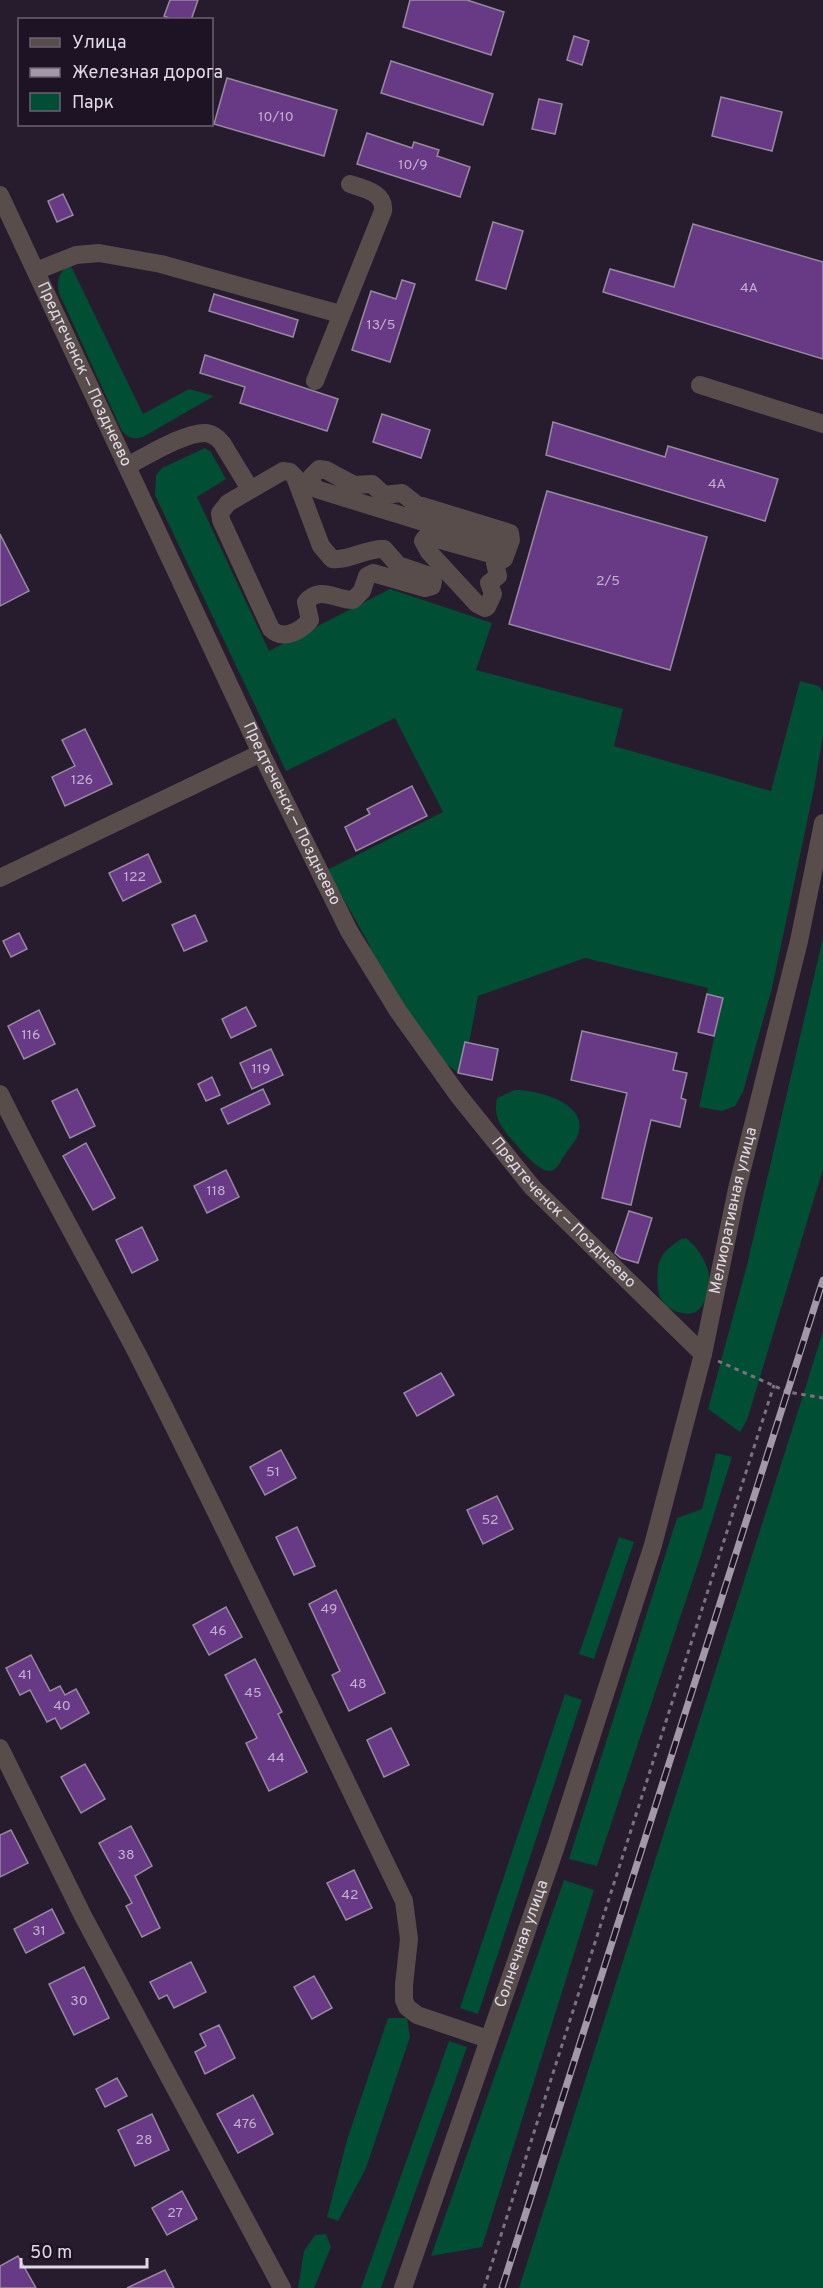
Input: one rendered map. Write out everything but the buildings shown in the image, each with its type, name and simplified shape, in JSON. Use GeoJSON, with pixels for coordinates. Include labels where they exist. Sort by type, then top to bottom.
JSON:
{"type":"FeatureCollection","features":[{"type":"Feature","properties":{"kind":"street"},"geometry":{"type":"LineString","coordinates":[[315,381],[340,314],[383,212],[384,204],[380,198],[372,192],[350,184]]}},
{"type":"Feature","properties":{"kind":"street","name":"Предтеченск — Позднеево"},"geometry":{"type":"LineString","coordinates":[[0,195],[261,753],[349,931],[398,1011],[458,1095],[532,1187],[703,1354]]}},
{"type":"Feature","properties":{"kind":"street"},"geometry":{"type":"LineString","coordinates":[[36,271],[76,255],[99,253],[161,264],[340,314]]}},
{"type":"Feature","properties":{"kind":"street"},"geometry":{"type":"LineString","coordinates":[[700,385],[823,424]]}},
{"type":"Feature","properties":{"kind":"street"},"geometry":{"type":"LineString","coordinates":[[127,466],[189,436],[206,433],[216,436],[222,443],[250,489]]}},
{"type":"Feature","properties":{"kind":"street"},"geometry":{"type":"LineString","coordinates":[[326,470],[354,485],[372,484],[384,495],[402,493],[416,504],[507,531],[511,537],[506,555],[504,559],[495,563],[498,576],[489,584],[493,594],[491,602],[484,608],[477,604],[429,552],[423,542],[425,538],[430,537],[491,554],[500,552],[499,545],[459,532],[443,523],[423,522],[316,489],[311,477],[314,472],[326,470]]}},
{"type":"Feature","properties":{"kind":"street"},"geometry":{"type":"LineString","coordinates":[[290,472],[300,486],[321,546],[332,559],[340,560],[384,549],[398,565],[430,576],[433,581],[432,586],[425,588],[373,573],[367,576],[362,591],[353,600],[318,593],[309,598],[306,607],[310,621],[289,634],[282,636],[276,634],[221,520],[222,508],[250,489],[278,473],[290,472]]}},
{"type":"Feature","properties":{"kind":"street"},"geometry":{"type":"LineString","coordinates":[[0,878],[261,753]]}},
{"type":"Feature","properties":{"kind":"street","name":"Мелиоративная улица"},"geometry":{"type":"LineString","coordinates":[[637,1596],[669,1492],[703,1354],[737,1189],[799,940],[823,823]]}},
{"type":"Feature","properties":{"kind":"street"},"geometry":{"type":"LineString","coordinates":[[0,1094],[186,1451],[404,1901],[409,1940],[404,1985],[404,2000],[407,2007],[417,2015],[488,2040]]}},
{"type":"Feature","properties":{"kind":"street","name":"Солнечная улица"},"geometry":{"type":"LineString","coordinates":[[403,2288],[566,1814],[637,1596]]}},
{"type":"Feature","properties":{"kind":"street"},"geometry":{"type":"LineString","coordinates":[[0,1748],[82,1916],[282,2288]]}},
{"type":"Feature","properties":{"kind":"path"},"geometry":{"type":"LineString","coordinates":[[703,1354],[788,1392],[823,1398]]}},
{"type":"Feature","properties":{"kind":"path"},"geometry":{"type":"LineString","coordinates":[[484,2288],[774,1385]]}},
{"type":"Feature","properties":{"kind":"green space"},"geometry":{"type":"Polygon","coordinates":[[[70,264],[143,414],[189,389],[214,396],[143,437],[129,437],[122,431],[59,293],[59,277],[70,264]]]}},
{"type":"Feature","properties":{"kind":"green space"},"geometry":{"type":"Polygon","coordinates":[[[205,448],[211,452],[226,479],[197,497],[269,651],[390,589],[492,623],[476,670],[623,709],[614,746],[771,791],[800,681],[819,686],[823,692],[823,735],[814,789],[772,988],[743,1092],[735,1106],[722,1111],[699,1107],[723,998],[707,994],[708,988],[585,958],[478,996],[469,1043],[465,1042],[458,1073],[443,1061],[376,966],[369,944],[327,870],[443,812],[395,718],[286,771],[155,495],[156,475],[162,468],[205,448]]]}},
{"type":"Feature","properties":{"kind":"green space"},"geometry":{"type":"Polygon","coordinates":[[[823,938],[823,1169],[747,1420],[740,1432],[708,1409],[747,1265],[823,938]]]}},
{"type":"Feature","properties":{"kind":"green space"},"geometry":{"type":"Polygon","coordinates":[[[515,1090],[548,1096],[570,1107],[577,1115],[580,1125],[577,1137],[554,1170],[545,1170],[535,1164],[509,1137],[499,1122],[496,1111],[497,1098],[515,1090]]]}},
{"type":"Feature","properties":{"kind":"green space"},"geometry":{"type":"Polygon","coordinates":[[[686,1238],[703,1258],[709,1276],[704,1302],[697,1311],[688,1314],[677,1312],[664,1303],[659,1295],[657,1278],[659,1262],[663,1255],[675,1243],[686,1238]]]}},
{"type":"Feature","properties":{"kind":"green space"},"geometry":{"type":"Polygon","coordinates":[[[823,1331],[823,2288],[519,2288],[805,1389],[823,1331]]]}},
{"type":"Feature","properties":{"kind":"green space"},"geometry":{"type":"Polygon","coordinates":[[[716,1453],[732,1457],[597,1866],[569,1859],[677,1518],[702,1509],[716,1453]]]}},
{"type":"Feature","properties":{"kind":"green space"},"geometry":{"type":"Polygon","coordinates":[[[619,1537],[634,1542],[594,1659],[579,1654],[619,1537]]]}},
{"type":"Feature","properties":{"kind":"green space"},"geometry":{"type":"Polygon","coordinates":[[[565,1694],[582,1700],[478,2014],[460,2008],[565,1694]]]}},
{"type":"Feature","properties":{"kind":"green space"},"geometry":{"type":"Polygon","coordinates":[[[564,1880],[594,1890],[482,2247],[431,2256],[564,1880]]]}},
{"type":"Feature","properties":{"kind":"green space"},"geometry":{"type":"Polygon","coordinates":[[[388,2018],[407,2018],[410,2037],[366,2168],[338,2221],[327,2217],[347,2140],[388,2018]]]}},
{"type":"Feature","properties":{"kind":"green space"},"geometry":{"type":"Polygon","coordinates":[[[449,2041],[467,2047],[381,2288],[361,2288],[449,2041]]]}},
{"type":"Feature","properties":{"kind":"green space"},"geometry":{"type":"Polygon","coordinates":[[[326,2234],[331,2247],[314,2288],[298,2288],[304,2251],[315,2235],[326,2234]]]}},
{"type":"Feature","properties":{"kind":"railway"},"geometry":{"type":"LineString","coordinates":[[502,2288],[823,1280]]}}]}
